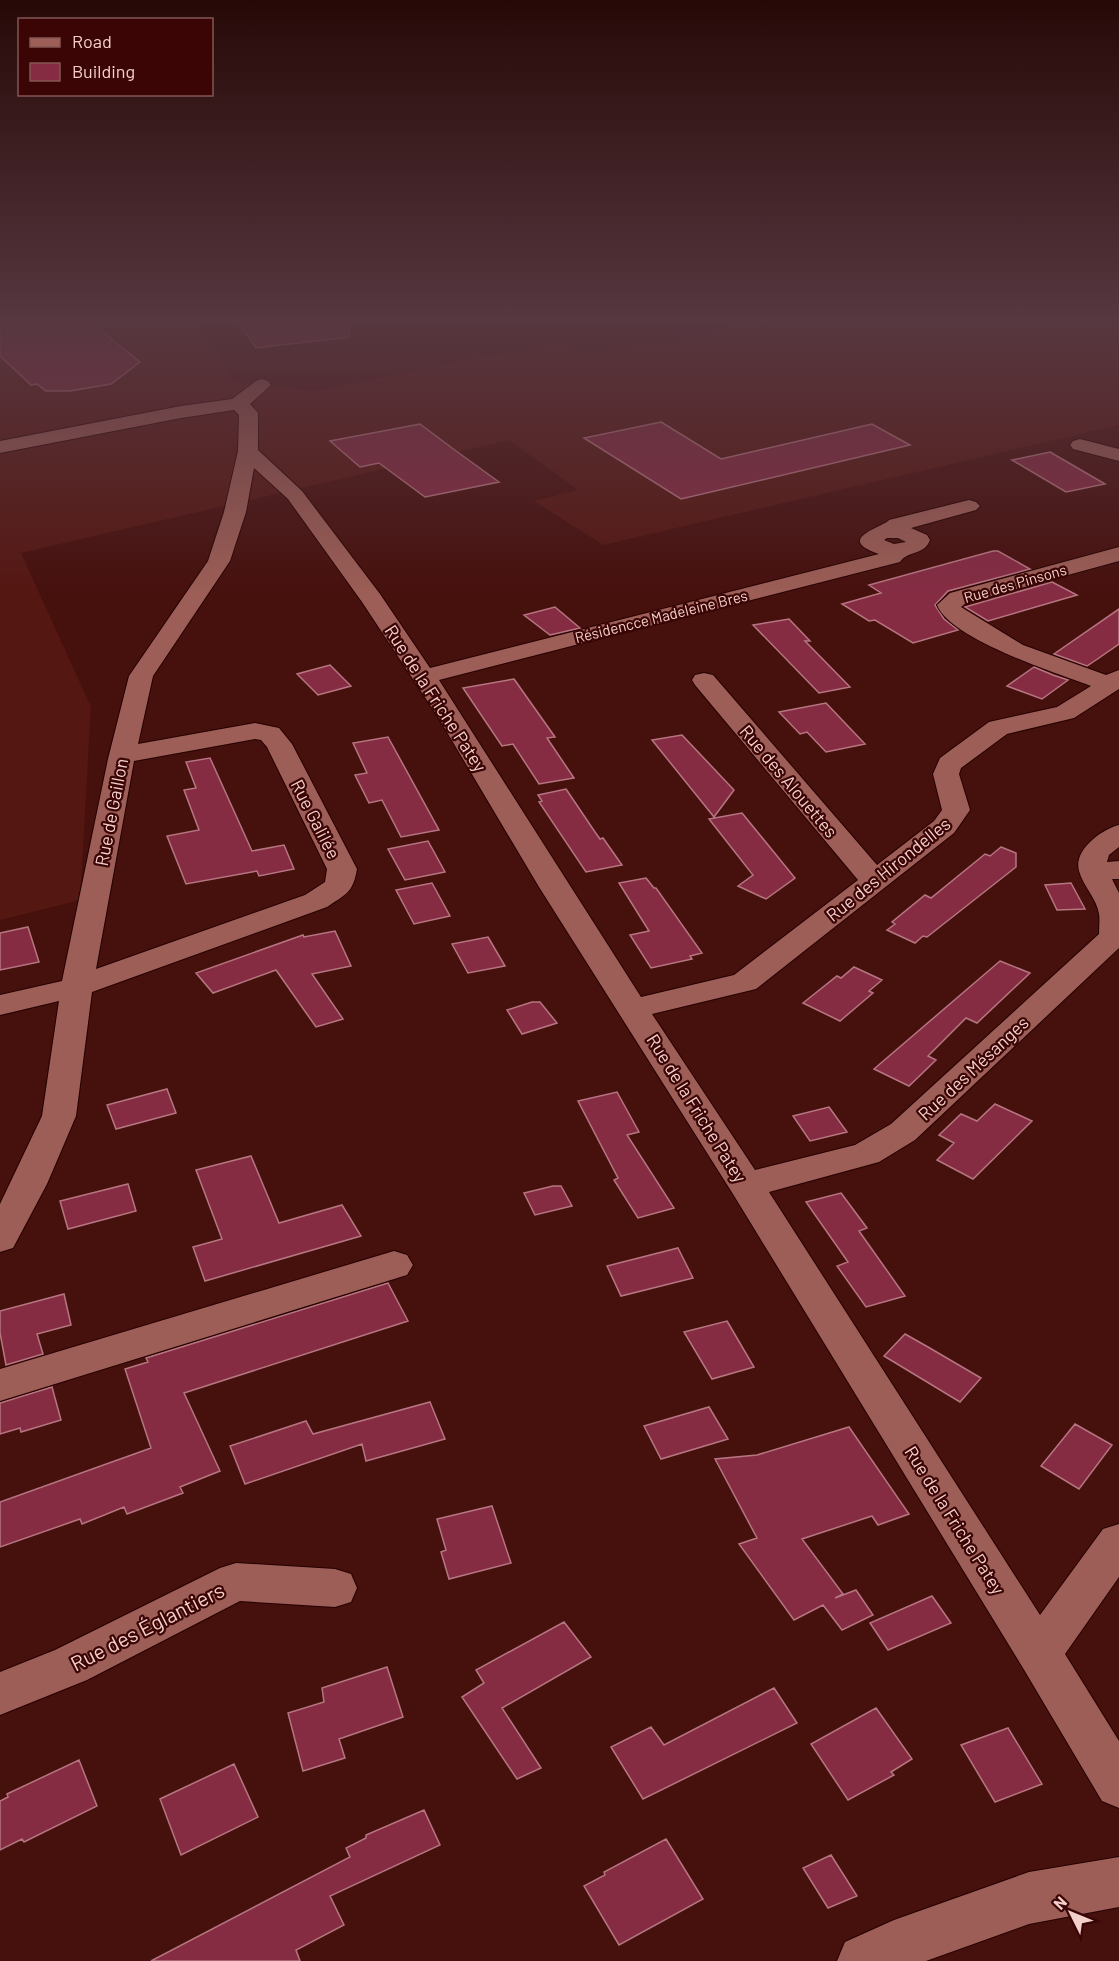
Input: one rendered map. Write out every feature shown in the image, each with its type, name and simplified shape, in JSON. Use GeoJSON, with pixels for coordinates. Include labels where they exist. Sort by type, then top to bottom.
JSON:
{"type":"FeatureCollection","features":[{"type":"Feature","properties":{"kind":"street"},"geometry":{"type":"LineString","coordinates":[[0,447],[184,412]]}},
{"type":"Feature","properties":{"kind":"street","name":"Rue de Gaillon"},"geometry":{"type":"LineString","coordinates":[[0,1239],[29,1184],[59,1116],[77,987],[122,755],[141,676],[219,561],[235,512],[248,451],[247,412]]}},
{"type":"Feature","properties":{"kind":"street"},"geometry":{"type":"LineString","coordinates":[[1080,445],[1119,455]]}},
{"type":"Feature","properties":{"kind":"street","name":"Rue de la Friche Patey"},"geometry":{"type":"LineString","coordinates":[[248,451],[295,495],[372,598],[451,717],[554,887],[746,1185],[1119,1785]]}},
{"type":"Feature","properties":{"kind":"street","name":"Résidencce Madeleine Bres"},"geometry":{"type":"LineString","coordinates":[[423,677],[892,557],[897,525],[969,506]]}},
{"type":"Feature","properties":{"kind":"street","name":"Rue des Pinsons"},"geometry":{"type":"LineString","coordinates":[[1114,681],[1014,650],[952,613],[949,605],[958,598],[1119,554]]}},
{"type":"Feature","properties":{"kind":"street","name":"Rue des Alouettes"},"geometry":{"type":"LineString","coordinates":[[704,680],[875,881]]}},
{"type":"Feature","properties":{"kind":"street","name":"Rue des Hirondelles"},"geometry":{"type":"LineString","coordinates":[[634,1008],[745,982],[954,816],[955,802],[946,774],[949,764],[999,728],[1065,713],[1114,681]]}},
{"type":"Feature","properties":{"kind":"street","name":"Rue Galilée"},"geometry":{"type":"LineString","coordinates":[[77,987],[316,901],[339,886],[342,869],[279,744],[270,734],[255,731],[122,755]]}},
{"type":"Feature","properties":{"kind":"street","name":"Rue des Mésanges"},"geometry":{"type":"LineString","coordinates":[[746,1185],[867,1154],[903,1132],[1114,936],[1114,913],[1106,871],[1091,861],[1094,855],[1119,833]]}},
{"type":"Feature","properties":{"kind":"street"},"geometry":{"type":"LineString","coordinates":[[0,1005],[77,987]]}},
{"type":"Feature","properties":{"kind":"street"},"geometry":{"type":"LineString","coordinates":[[0,1385],[394,1265]]}},
{"type":"Feature","properties":{"kind":"street"},"geometry":{"type":"LineString","coordinates":[[1039,1653],[1119,1542]]}},
{"type":"Feature","properties":{"kind":"street","name":"Rue des Églantiers"},"geometry":{"type":"LineString","coordinates":[[0,1694],[71,1665],[236,1582],[335,1588]]}},
{"type":"Feature","properties":{"kind":"street"},"geometry":{"type":"LineString","coordinates":[[864,1961],[894,1946],[1029,1898],[1119,1882]]}},
{"type":"Feature","properties":{"kind":"shaded area"},"geometry":{"type":"Polygon","coordinates":[[[0,412],[1119,412],[1119,425],[603,545],[534,501],[578,490],[509,440],[21,553],[91,707],[80,900],[0,920],[0,412]]]}},
{"type":"Feature","properties":{"kind":"building"},"geometry":{"type":"Polygon","coordinates":[[[661,422],[721,459],[872,424],[910,445],[681,499],[584,438],[661,422]]]}},
{"type":"Feature","properties":{"kind":"building"},"geometry":{"type":"Polygon","coordinates":[[[420,424],[499,482],[425,497],[379,463],[360,467],[330,441],[420,424]]]}},
{"type":"Feature","properties":{"kind":"building"},"geometry":{"type":"Polygon","coordinates":[[[1050,452],[1105,484],[1066,492],[1012,460],[1050,452]]]}},
{"type":"Feature","properties":{"kind":"building"},"geometry":{"type":"Polygon","coordinates":[[[998,551],[1030,569],[948,591],[935,605],[944,619],[958,630],[913,643],[875,620],[869,621],[842,604],[881,593],[869,585],[998,551]]]}},
{"type":"Feature","properties":{"kind":"building"},"geometry":{"type":"Polygon","coordinates":[[[1052,582],[1077,595],[988,621],[965,607],[1052,582]]]}},
{"type":"Feature","properties":{"kind":"building"},"geometry":{"type":"Polygon","coordinates":[[[555,607],[580,628],[550,635],[524,615],[555,607]]]}},
{"type":"Feature","properties":{"kind":"building"},"geometry":{"type":"Polygon","coordinates":[[[1119,609],[1119,644],[1096,660],[1087,666],[1054,654],[1119,609]]]}},
{"type":"Feature","properties":{"kind":"building"},"geometry":{"type":"Polygon","coordinates":[[[789,619],[810,641],[805,641],[850,687],[819,693],[753,625],[789,619]]]}},
{"type":"Feature","properties":{"kind":"building"},"geometry":{"type":"Polygon","coordinates":[[[330,665],[351,686],[318,695],[297,674],[330,665]]]}},
{"type":"Feature","properties":{"kind":"building"},"geometry":{"type":"Polygon","coordinates":[[[1034,667],[1068,680],[1042,699],[1007,686],[1034,667]]]}},
{"type":"Feature","properties":{"kind":"building"},"geometry":{"type":"Polygon","coordinates":[[[514,679],[555,737],[547,738],[574,778],[539,784],[513,744],[502,746],[463,688],[514,679]]]}},
{"type":"Feature","properties":{"kind":"building"},"geometry":{"type":"Polygon","coordinates":[[[826,703],[865,744],[826,752],[807,732],[800,734],[779,712],[826,703]]]}},
{"type":"Feature","properties":{"kind":"building"},"geometry":{"type":"Polygon","coordinates":[[[682,735],[734,790],[714,817],[652,740],[682,735]]]}},
{"type":"Feature","properties":{"kind":"building"},"geometry":{"type":"Polygon","coordinates":[[[388,737],[439,830],[401,837],[382,800],[369,803],[355,775],[367,773],[353,743],[388,737]]]}},
{"type":"Feature","properties":{"kind":"building"},"geometry":{"type":"Polygon","coordinates":[[[210,758],[252,851],[284,845],[294,869],[259,876],[257,871],[186,884],[167,836],[199,830],[184,790],[196,788],[186,762],[210,758]]]}},
{"type":"Feature","properties":{"kind":"building"},"geometry":{"type":"Polygon","coordinates":[[[566,789],[600,839],[603,838],[622,865],[586,872],[539,802],[542,801],[538,795],[566,789]]]}},
{"type":"Feature","properties":{"kind":"building"},"geometry":{"type":"Polygon","coordinates":[[[742,813],[795,878],[766,899],[738,886],[753,875],[709,819],[742,813]]]}},
{"type":"Feature","properties":{"kind":"building"},"geometry":{"type":"Polygon","coordinates":[[[428,841],[445,872],[405,880],[388,849],[428,841]]]}},
{"type":"Feature","properties":{"kind":"building"},"geometry":{"type":"Polygon","coordinates":[[[1001,847],[1016,853],[1016,867],[927,937],[923,936],[915,943],[887,930],[895,924],[892,922],[925,895],[931,898],[985,854],[990,856],[1001,847]]]}},
{"type":"Feature","properties":{"kind":"building"},"geometry":{"type":"Polygon","coordinates":[[[646,878],[656,888],[702,953],[690,956],[692,959],[651,968],[630,935],[649,931],[619,883],[646,878]]]}},
{"type":"Feature","properties":{"kind":"building"},"geometry":{"type":"Polygon","coordinates":[[[432,883],[450,916],[414,924],[396,890],[432,883]]]}},
{"type":"Feature","properties":{"kind":"building"},"geometry":{"type":"Polygon","coordinates":[[[1071,883],[1085,909],[1057,910],[1045,885],[1071,883]]]}},
{"type":"Feature","properties":{"kind":"building"},"geometry":{"type":"Polygon","coordinates":[[[28,927],[39,962],[0,970],[0,933],[28,927]]]}},
{"type":"Feature","properties":{"kind":"building"},"geometry":{"type":"Polygon","coordinates":[[[335,931],[351,966],[312,974],[343,1019],[316,1027],[276,970],[213,993],[196,973],[303,935],[304,937],[335,931]]]}},
{"type":"Feature","properties":{"kind":"building"},"geometry":{"type":"Polygon","coordinates":[[[488,937],[505,966],[468,973],[452,944],[488,937]]]}},
{"type":"Feature","properties":{"kind":"building"},"geometry":{"type":"Polygon","coordinates":[[[1000,961],[1030,973],[977,1023],[966,1018],[928,1056],[936,1060],[909,1086],[874,1069],[1000,961]]]}},
{"type":"Feature","properties":{"kind":"building"},"geometry":{"type":"Polygon","coordinates":[[[854,967],[882,980],[869,991],[873,993],[840,1021],[803,1003],[837,976],[841,978],[854,967]]]}},
{"type":"Feature","properties":{"kind":"building"},"geometry":{"type":"Polygon","coordinates":[[[532,1002],[540,1002],[557,1023],[522,1034],[507,1010],[532,1002]]]}},
{"type":"Feature","properties":{"kind":"building"},"geometry":{"type":"Polygon","coordinates":[[[167,1089],[176,1113],[116,1129],[107,1105],[167,1089]]]}},
{"type":"Feature","properties":{"kind":"building"},"geometry":{"type":"Polygon","coordinates":[[[617,1092],[639,1132],[627,1135],[674,1208],[638,1218],[614,1180],[618,1178],[578,1101],[617,1092]]]}},
{"type":"Feature","properties":{"kind":"building"},"geometry":{"type":"Polygon","coordinates":[[[995,1104],[1032,1121],[973,1179],[937,1160],[954,1143],[939,1135],[961,1114],[977,1121],[995,1104]]]}},
{"type":"Feature","properties":{"kind":"building"},"geometry":{"type":"Polygon","coordinates":[[[829,1107],[847,1132],[810,1141],[793,1116],[829,1107]]]}},
{"type":"Feature","properties":{"kind":"building"},"geometry":{"type":"Polygon","coordinates":[[[251,1156],[279,1223],[342,1205],[361,1236],[205,1281],[193,1247],[222,1239],[196,1170],[251,1156]]]}},
{"type":"Feature","properties":{"kind":"building"},"geometry":{"type":"Polygon","coordinates":[[[128,1184],[136,1211],[68,1229],[60,1201],[128,1184]]]}},
{"type":"Feature","properties":{"kind":"building"},"geometry":{"type":"Polygon","coordinates":[[[561,1186],[572,1206],[535,1215],[524,1193],[561,1186]]]}},
{"type":"Feature","properties":{"kind":"building"},"geometry":{"type":"Polygon","coordinates":[[[841,1193],[867,1228],[859,1231],[905,1296],[866,1307],[837,1266],[848,1262],[806,1202],[841,1193]]]}},
{"type":"Feature","properties":{"kind":"building"},"geometry":{"type":"Polygon","coordinates":[[[678,1248],[693,1278],[621,1296],[607,1266],[678,1248]]]}},
{"type":"Feature","properties":{"kind":"building"},"geometry":{"type":"Polygon","coordinates":[[[388,1283],[408,1321],[184,1393],[220,1471],[180,1487],[183,1493],[127,1514],[124,1507],[82,1524],[80,1519],[0,1547],[0,1502],[151,1448],[125,1369],[148,1362],[146,1358],[388,1283]]]}},
{"type":"Feature","properties":{"kind":"building"},"geometry":{"type":"Polygon","coordinates":[[[64,1294],[71,1325],[37,1334],[43,1354],[6,1365],[0,1333],[0,1311],[64,1294]]]}},
{"type":"Feature","properties":{"kind":"building"},"geometry":{"type":"Polygon","coordinates":[[[727,1321],[754,1367],[712,1379],[684,1332],[727,1321]]]}},
{"type":"Feature","properties":{"kind":"building"},"geometry":{"type":"Polygon","coordinates":[[[905,1334],[981,1378],[960,1402],[884,1356],[905,1334]]]}},
{"type":"Feature","properties":{"kind":"building"},"geometry":{"type":"Polygon","coordinates":[[[52,1387],[61,1420],[21,1432],[20,1428],[0,1434],[0,1403],[52,1387]]]}},
{"type":"Feature","properties":{"kind":"building"},"geometry":{"type":"Polygon","coordinates":[[[430,1402],[445,1439],[366,1461],[362,1444],[245,1484],[230,1446],[306,1421],[313,1434],[430,1402]]]}},
{"type":"Feature","properties":{"kind":"building"},"geometry":{"type":"Polygon","coordinates":[[[709,1407],[728,1439],[661,1459],[644,1426],[709,1407]]]}},
{"type":"Feature","properties":{"kind":"building"},"geometry":{"type":"Polygon","coordinates":[[[1075,1424],[1112,1445],[1079,1489],[1041,1466],[1075,1424]]]}},
{"type":"Feature","properties":{"kind":"building"},"geometry":{"type":"Polygon","coordinates":[[[849,1427],[909,1514],[878,1525],[872,1516],[802,1539],[843,1594],[835,1598],[856,1590],[873,1615],[842,1630],[823,1605],[794,1620],[739,1544],[757,1538],[715,1459],[757,1455],[849,1427]]]}},
{"type":"Feature","properties":{"kind":"building"},"geometry":{"type":"Polygon","coordinates":[[[492,1506],[511,1563],[449,1579],[441,1552],[446,1550],[437,1519],[492,1506]]]}},
{"type":"Feature","properties":{"kind":"building"},"geometry":{"type":"Polygon","coordinates":[[[932,1596],[951,1623],[888,1650],[870,1623],[932,1596]]]}},
{"type":"Feature","properties":{"kind":"building"},"geometry":{"type":"Polygon","coordinates":[[[564,1622],[591,1657],[502,1708],[541,1768],[517,1779],[462,1697],[484,1683],[476,1670],[564,1622]]]}},
{"type":"Feature","properties":{"kind":"building"},"geometry":{"type":"Polygon","coordinates":[[[387,1667],[403,1717],[339,1739],[345,1758],[303,1771],[288,1713],[324,1702],[322,1688],[387,1667]]]}},
{"type":"Feature","properties":{"kind":"building"},"geometry":{"type":"Polygon","coordinates":[[[774,1688],[797,1723],[643,1799],[611,1747],[651,1727],[664,1745],[774,1688]]]}},
{"type":"Feature","properties":{"kind":"building"},"geometry":{"type":"Polygon","coordinates":[[[876,1708],[912,1759],[891,1772],[894,1775],[848,1800],[811,1744],[876,1708]]]}},
{"type":"Feature","properties":{"kind":"building"},"geometry":{"type":"Polygon","coordinates":[[[1008,1728],[1042,1784],[995,1802],[961,1745],[1008,1728]]]}},
{"type":"Feature","properties":{"kind":"building"},"geometry":{"type":"Polygon","coordinates":[[[79,1760],[97,1806],[24,1842],[22,1839],[0,1850],[0,1801],[8,1797],[7,1794],[79,1760]]]}},
{"type":"Feature","properties":{"kind":"building"},"geometry":{"type":"Polygon","coordinates":[[[234,1764],[258,1817],[181,1855],[160,1799],[234,1764]]]}},
{"type":"Feature","properties":{"kind":"building"},"geometry":{"type":"Polygon","coordinates":[[[424,1810],[440,1845],[330,1896],[344,1925],[296,1950],[300,1961],[151,1961],[350,1857],[346,1848],[366,1838],[366,1835],[424,1810]]]}},
{"type":"Feature","properties":{"kind":"building"},"geometry":{"type":"Polygon","coordinates":[[[666,1839],[703,1899],[619,1945],[584,1886],[605,1875],[604,1872],[666,1839]]]}},
{"type":"Feature","properties":{"kind":"building"},"geometry":{"type":"Polygon","coordinates":[[[831,1855],[857,1896],[828,1908],[803,1868],[831,1855]]]}}]}
